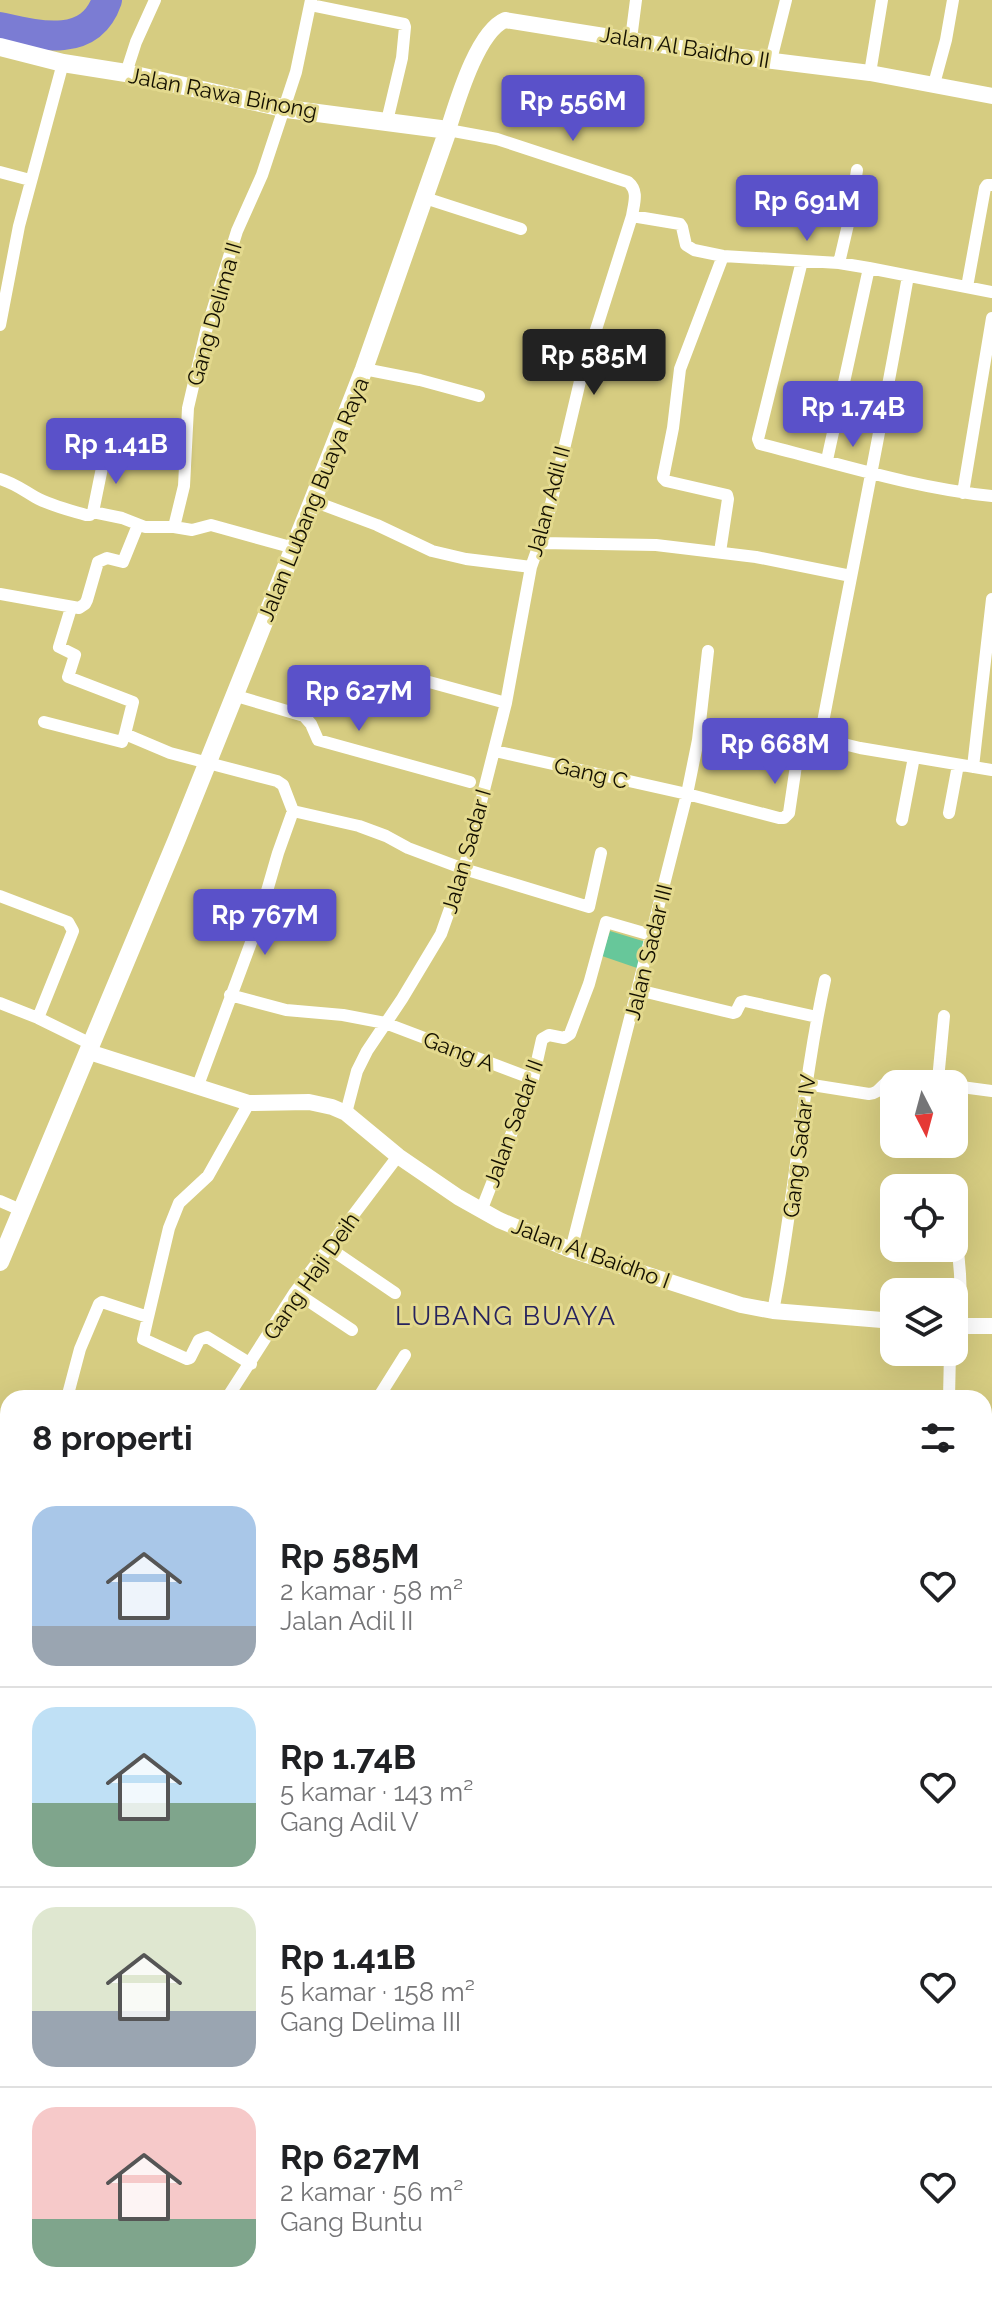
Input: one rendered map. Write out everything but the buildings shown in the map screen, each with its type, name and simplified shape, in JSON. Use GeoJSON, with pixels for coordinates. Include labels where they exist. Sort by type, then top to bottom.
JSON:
{"type":"FeatureCollection","features":[{"type":"Feature","properties":{"kind":"main road","name":"Jalan Rawa Binong"},"geometry":{"type":"LineString","coordinates":[[0,47],[63,63],[126,73],[284,108],[448,130]]}},
{"type":"Feature","properties":{"kind":"main road","name":"Jalan Lubang Buaya Raya"},"geometry":{"type":"LineString","coordinates":[[0,1262],[177,839],[313,501],[364,369],[448,130]]}},
{"type":"Feature","properties":{"kind":"street"},"geometry":{"type":"LineString","coordinates":[[126,73],[155,0]]}},
{"type":"Feature","properties":{"kind":"street"},"geometry":{"type":"LineString","coordinates":[[631,39],[636,0]]}},
{"type":"Feature","properties":{"kind":"street"},"geometry":{"type":"LineString","coordinates":[[771,60],[786,0]]}},
{"type":"Feature","properties":{"kind":"street"},"geometry":{"type":"LineString","coordinates":[[870,73],[882,0]]}},
{"type":"Feature","properties":{"kind":"street"},"geometry":{"type":"LineString","coordinates":[[934,84],[953,0]]}},
{"type":"Feature","properties":{"kind":"street"},"geometry":{"type":"LineString","coordinates":[[311,2],[404,24],[402,58],[387,121]]}},
{"type":"Feature","properties":{"kind":"street","name":"Gang Delima II"},"geometry":{"type":"LineString","coordinates":[[174,527],[184,486],[188,408],[206,331],[237,231],[262,175],[296,72],[311,2]]}},
{"type":"Feature","properties":{"kind":"street","name":"Jalan Al Baidho II"},"geometry":{"type":"LineString","coordinates":[[448,130],[464,81],[490,29],[497,23],[511,19],[870,73],[992,96]]}},
{"type":"Feature","properties":{"kind":"street"},"geometry":{"type":"LineString","coordinates":[[0,325],[7,279],[30,180],[63,63]]}},
{"type":"Feature","properties":{"kind":"street"},"geometry":{"type":"LineString","coordinates":[[448,130],[497,139],[628,182],[635,193],[632,216],[680,224],[688,248],[723,256],[839,263],[992,292]]}},
{"type":"Feature","properties":{"kind":"street"},"geometry":{"type":"LineString","coordinates":[[839,263],[857,170]]}},
{"type":"Feature","properties":{"kind":"street"},"geometry":{"type":"LineString","coordinates":[[0,172],[30,180]]}},
{"type":"Feature","properties":{"kind":"street"},"geometry":{"type":"LineString","coordinates":[[967,287],[985,188],[992,185]]}},
{"type":"Feature","properties":{"kind":"street"},"geometry":{"type":"LineString","coordinates":[[425,198],[521,229]]}},
{"type":"Feature","properties":{"kind":"street","name":"Jalan Adil II"},"geometry":{"type":"LineString","coordinates":[[313,501],[377,525],[432,551],[466,559],[531,567],[541,543],[581,377],[632,216]]}},
{"type":"Feature","properties":{"kind":"street"},"geometry":{"type":"LineString","coordinates":[[720,552],[727,495],[663,478],[680,369],[723,256]]}},
{"type":"Feature","properties":{"kind":"street"},"geometry":{"type":"LineString","coordinates":[[802,261],[758,439],[760,444],[870,473],[963,493],[992,496]]}},
{"type":"Feature","properties":{"kind":"street"},"geometry":{"type":"LineString","coordinates":[[827,460],[869,268]]}},
{"type":"Feature","properties":{"kind":"street"},"geometry":{"type":"LineString","coordinates":[[908,276],[820,738],[860,748],[992,770]]}},
{"type":"Feature","properties":{"kind":"street"},"geometry":{"type":"LineString","coordinates":[[963,493],[992,318]]}},
{"type":"Feature","properties":{"kind":"street"},"geometry":{"type":"LineString","coordinates":[[364,369],[479,396]]}},
{"type":"Feature","properties":{"kind":"street"},"geometry":{"type":"LineString","coordinates":[[93,512],[105,453]]}},
{"type":"Feature","properties":{"kind":"street"},"geometry":{"type":"LineString","coordinates":[[0,479],[15,483],[52,505],[86,515],[93,512],[150,528],[192,530],[211,525],[294,548]]}},
{"type":"Feature","properties":{"kind":"street"},"geometry":{"type":"LineString","coordinates":[[0,594],[79,608],[85,604],[99,560],[125,561],[138,525]]}},
{"type":"Feature","properties":{"kind":"street"},"geometry":{"type":"LineString","coordinates":[[541,543],[656,545],[720,552],[851,576]]}},
{"type":"Feature","properties":{"kind":"street","name":"Jalan Sadar I"},"geometry":{"type":"LineString","coordinates":[[346,1113],[357,1071],[441,934],[464,869],[506,703],[531,567]]}},
{"type":"Feature","properties":{"kind":"street"},"geometry":{"type":"LineString","coordinates":[[973,767],[992,599]]}},
{"type":"Feature","properties":{"kind":"street"},"geometry":{"type":"LineString","coordinates":[[44,722],[122,742],[133,702],[68,677],[75,655],[59,647],[71,608]]}},
{"type":"Feature","properties":{"kind":"street","name":"Jalan Sadar III"},"geometry":{"type":"LineString","coordinates":[[571,1250],[687,794],[698,740],[708,651]]}},
{"type":"Feature","properties":{"kind":"street"},"geometry":{"type":"LineString","coordinates":[[389,671],[506,703]]}},
{"type":"Feature","properties":{"kind":"street"},"geometry":{"type":"LineString","coordinates":[[233,695],[304,716],[318,740],[470,782]]}},
{"type":"Feature","properties":{"kind":"street"},"geometry":{"type":"LineString","coordinates":[[125,734],[170,753],[277,781],[283,785],[293,811],[256,929],[197,1088]]}},
{"type":"Feature","properties":{"kind":"street","name":"Gang C"},"geometry":{"type":"LineString","coordinates":[[495,751],[784,818],[789,813],[801,743],[811,736],[820,738]]}},
{"type":"Feature","properties":{"kind":"street"},"geometry":{"type":"LineString","coordinates":[[902,820],[914,757]]}},
{"type":"Feature","properties":{"kind":"street"},"geometry":{"type":"LineString","coordinates":[[949,813],[958,765]]}},
{"type":"Feature","properties":{"kind":"street"},"geometry":{"type":"LineString","coordinates":[[293,811],[359,826],[464,869],[589,907],[601,853]]}},
{"type":"Feature","properties":{"kind":"street"},"geometry":{"type":"LineString","coordinates":[[0,896],[68,922],[73,927],[38,1018]]}},
{"type":"Feature","properties":{"kind":"street","name":"Jalan Sadar II"},"geometry":{"type":"LineString","coordinates":[[481,1211],[533,1079],[542,1039],[549,1035],[564,1038],[570,1034],[589,984],[606,922],[651,935]]}},
{"type":"Feature","properties":{"kind":"street","name":"Gang Sadar IV"},"geometry":{"type":"LineString","coordinates":[[773,1311],[788,1228],[806,1084],[825,980]]}},
{"type":"Feature","properties":{"kind":"street"},"geometry":{"type":"LineString","coordinates":[[638,990],[733,1013],[745,1001],[817,1017]]}},
{"type":"Feature","properties":{"kind":"street","name":"Gang A"},"geometry":{"type":"LineString","coordinates":[[230,995],[286,1010],[343,1015],[385,1023],[533,1079]]}},
{"type":"Feature","properties":{"kind":"street"},"geometry":{"type":"LineString","coordinates":[[0,1003],[38,1018],[90,1048]]}},
{"type":"Feature","properties":{"kind":"street"},"geometry":{"type":"LineString","coordinates":[[944,1016],[946,1070]]}},
{"type":"Feature","properties":{"kind":"street","name":"Jalan Al Baidho I"},"geometry":{"type":"LineString","coordinates":[[90,1048],[197,1088],[249,1103],[309,1102],[332,1107],[346,1113],[398,1156],[481,1211],[571,1250],[721,1299],[773,1311],[880,1320]]}},
{"type":"Feature","properties":{"kind":"street"},"geometry":{"type":"LineString","coordinates":[[806,1084],[869,1094],[880,1089]]}},
{"type":"Feature","properties":{"kind":"street"},"geometry":{"type":"LineString","coordinates":[[968,1087],[992,1091]]}},
{"type":"Feature","properties":{"kind":"street"},"geometry":{"type":"LineString","coordinates":[[249,1103],[208,1176],[179,1203],[169,1228],[143,1336],[144,1340],[188,1359],[199,1340],[207,1337],[251,1364]]}},
{"type":"Feature","properties":{"kind":"street","name":"Gang Haji Deih"},"geometry":{"type":"LineString","coordinates":[[233,1390],[295,1292],[398,1156]]}},
{"type":"Feature","properties":{"kind":"street"},"geometry":{"type":"LineString","coordinates":[[0,1201],[23,1211]]}},
{"type":"Feature","properties":{"kind":"street"},"geometry":{"type":"LineString","coordinates":[[329,1248],[395,1293]]}},
{"type":"Feature","properties":{"kind":"street"},"geometry":{"type":"LineString","coordinates":[[295,1292],[352,1330]]}},
{"type":"Feature","properties":{"kind":"street"},"geometry":{"type":"LineString","coordinates":[[69,1390],[80,1349],[99,1304],[105,1302],[148,1317]]}},
{"type":"Feature","properties":{"kind":"street"},"geometry":{"type":"LineString","coordinates":[[968,1326],[992,1326]]}},
{"type":"Feature","properties":{"kind":"street"},"geometry":{"type":"LineString","coordinates":[[383,1390],[405,1355]]}},
{"type":"Feature","properties":{"kind":"street"},"geometry":{"type":"LineString","coordinates":[[949,1390],[950,1366]]}},
{"type":"Feature","properties":{"kind":"green space"},"geometry":{"type":"Polygon","coordinates":[[[610,931],[646,942],[637,968],[602,956],[610,931]]]}},
{"type":"Feature","properties":{"kind":"waterway"},"geometry":{"type":"LineString","coordinates":[[0,27],[47,35],[76,32],[89,26],[99,16],[107,0]]}},
{"type":"Feature","properties":{"kind":"district","name":"LUBANG BUAYA"},"geometry":{"type":"Point","coordinates":[506,1316]}}]}
